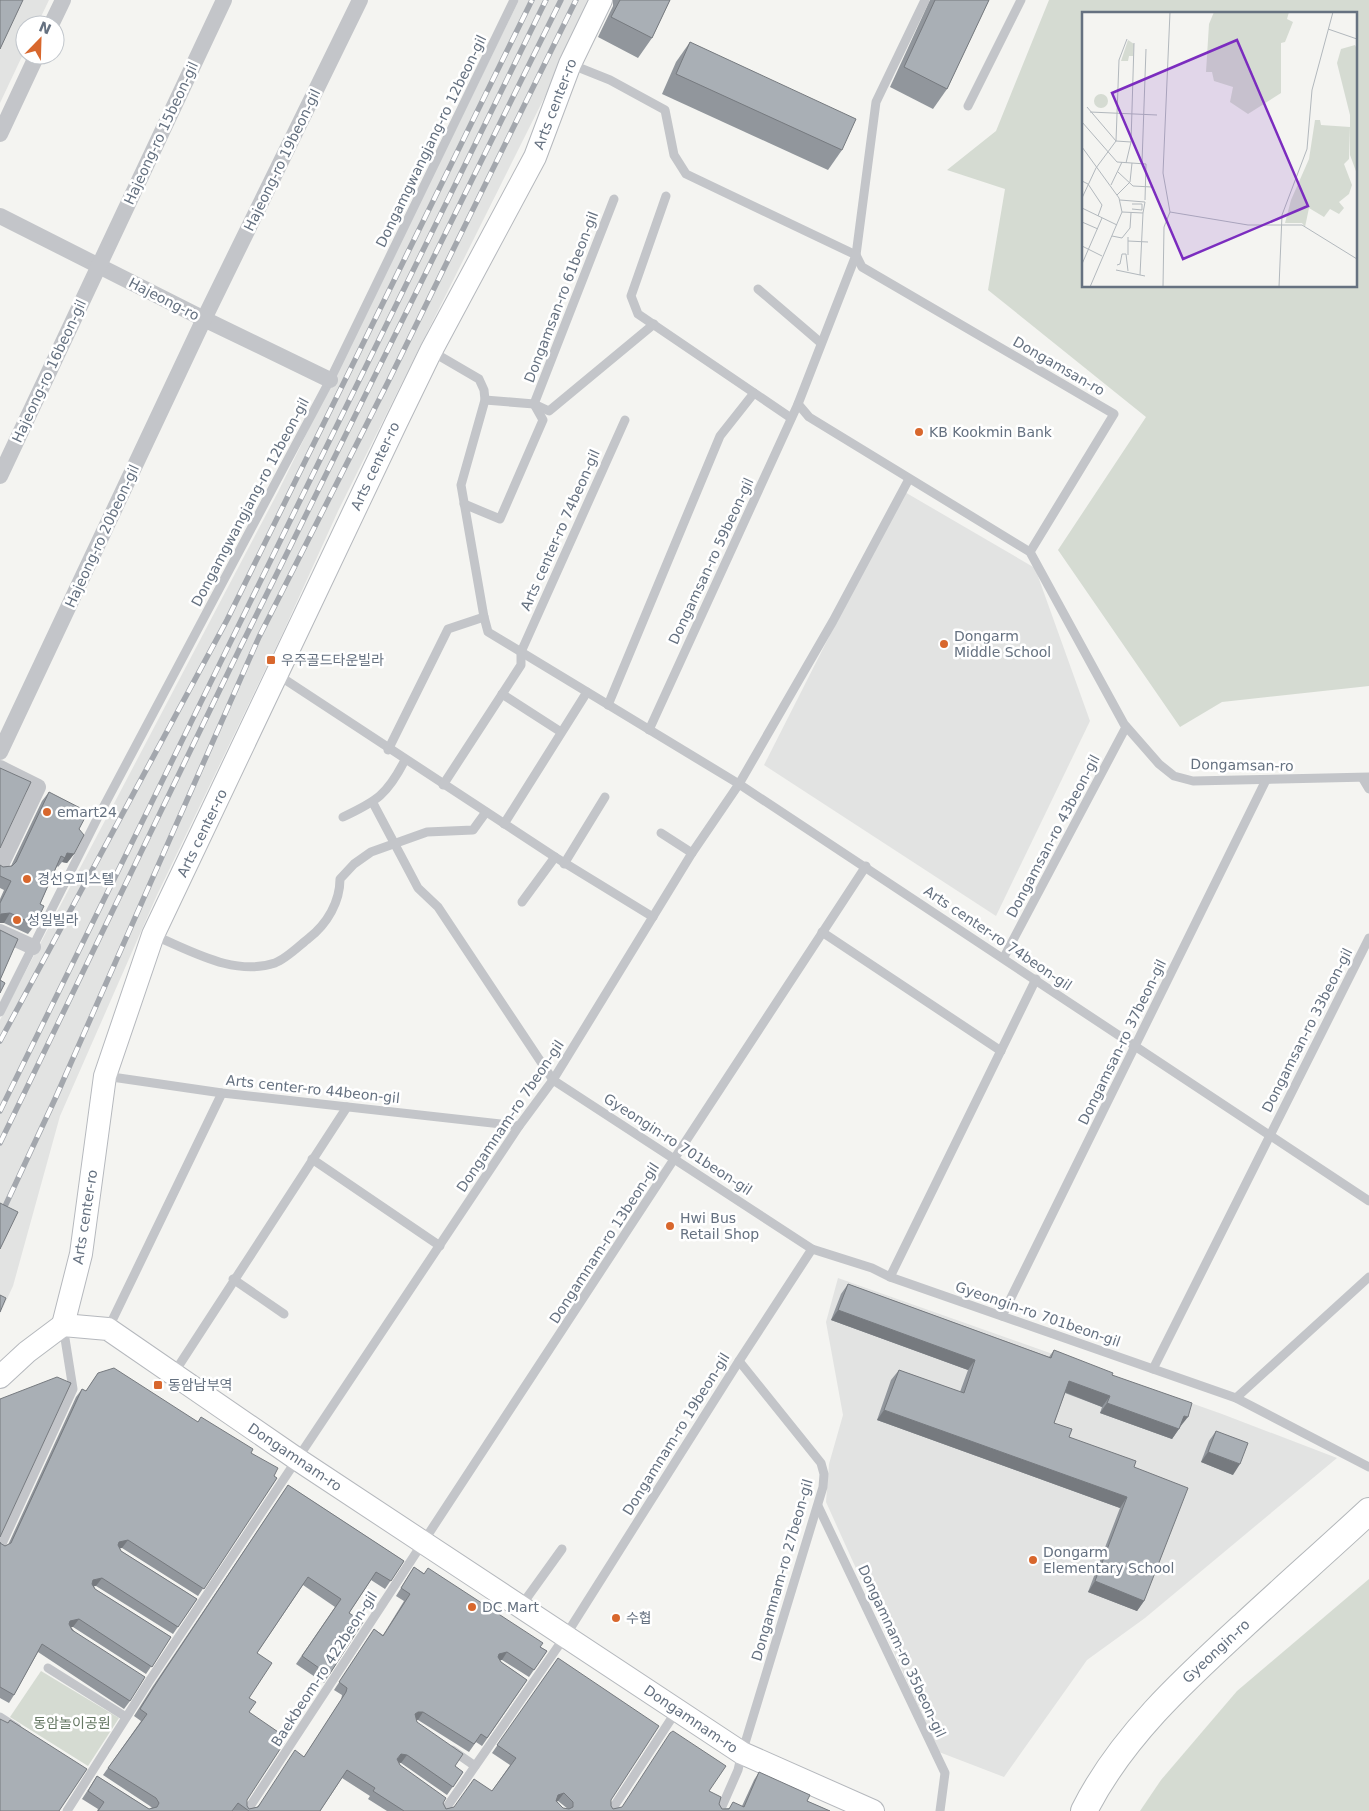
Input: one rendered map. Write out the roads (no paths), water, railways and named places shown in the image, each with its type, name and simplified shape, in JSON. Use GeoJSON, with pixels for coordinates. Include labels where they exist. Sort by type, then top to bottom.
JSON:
{"type":"FeatureCollection","features":[{"type":"Feature","properties":{"kind":"main road","name":"Gyeongin-ro"},"geometry":{"type":"LineString","coordinates":[[1084,1811],[1093,1794],[1127,1747],[1173,1690],[1369,1511]]}},
{"type":"Feature","properties":{"kind":"street"},"geometry":{"type":"LineString","coordinates":[[56,15],[63,0]]}},
{"type":"Feature","properties":{"kind":"street","name":"Hajeong-ro 15beon-gil"},"geometry":{"type":"LineString","coordinates":[[99,265],[224,0]]}},
{"type":"Feature","properties":{"kind":"street","name":"Hajeong-ro 19beon-gil"},"geometry":{"type":"LineString","coordinates":[[204,319],[360,0]]}},
{"type":"Feature","properties":{"kind":"street","name":"Arts center-ro"},"geometry":{"type":"LineString","coordinates":[[63,1325],[81,1254],[105,1076],[153,935],[431,351],[535,157],[570,64],[601,0]]}},
{"type":"Feature","properties":{"kind":"street"},"geometry":{"type":"LineString","coordinates":[[0,134],[32,65]]}},
{"type":"Feature","properties":{"kind":"street","name":"Hajeong-ro"},"geometry":{"type":"LineString","coordinates":[[0,216],[330,380]]}},
{"type":"Feature","properties":{"kind":"street","name":"Hajeong-ro 16beon-gil"},"geometry":{"type":"LineString","coordinates":[[0,476],[99,265]]}},
{"type":"Feature","properties":{"kind":"street","name":"Hajeong-ro 20beon-gil"},"geometry":{"type":"LineString","coordinates":[[0,752],[204,319]]}},
{"type":"Feature","properties":{"kind":"street"},"geometry":{"type":"LineString","coordinates":[[0,768],[42,789],[0,866]]}},
{"type":"Feature","properties":{"kind":"street"},"geometry":{"type":"LineString","coordinates":[[0,932],[33,947]]}},
{"type":"Feature","properties":{"kind":"street"},"geometry":{"type":"LineString","coordinates":[[0,1377],[63,1325],[108,1329]]}},
{"type":"Feature","properties":{"kind":"street","name":"Dongamnam-ro"},"geometry":{"type":"LineString","coordinates":[[108,1329],[172,1375],[297,1459],[742,1753],[872,1811]]}},
{"type":"Feature","properties":{"kind":"lane","name":"Dongamgwangjang-ro 12beon-gil"},"geometry":{"type":"LineString","coordinates":[[0,1012],[33,947],[93,816],[330,380],[514,0]]}},
{"type":"Feature","properties":{"kind":"lane"},"geometry":{"type":"LineString","coordinates":[[925,0],[876,102],[856,255],[798,404],[809,417],[1030,552]]}},
{"type":"Feature","properties":{"kind":"lane"},"geometry":{"type":"LineString","coordinates":[[968,106],[1021,0]]}},
{"type":"Feature","properties":{"kind":"lane","name":"Dongamsan-ro"},"geometry":{"type":"LineString","coordinates":[[570,64],[610,80],[665,110],[674,155],[686,174],[856,255],[862,267],[1114,414],[1030,552],[1126,727],[1159,764],[1174,776],[1193,781],[1366,778]]}},
{"type":"Feature","properties":{"kind":"lane"},"geometry":{"type":"LineString","coordinates":[[666,196],[631,296],[638,314],[791,418]]}},
{"type":"Feature","properties":{"kind":"lane","name":"Dongamsan-ro 61beon-gil"},"geometry":{"type":"LineString","coordinates":[[534,404],[614,198]]}},
{"type":"Feature","properties":{"kind":"lane"},"geometry":{"type":"LineString","coordinates":[[758,289],[821,343]]}},
{"type":"Feature","properties":{"kind":"lane","name":"Dongamsan-ro 61beon-gil"},"geometry":{"type":"LineString","coordinates":[[485,400],[534,404],[549,411],[654,324]]}},
{"type":"Feature","properties":{"kind":"lane"},"geometry":{"type":"LineString","coordinates":[[431,351],[479,379],[484,390],[485,400]]}},
{"type":"Feature","properties":{"kind":"lane"},"geometry":{"type":"LineString","coordinates":[[608,705],[720,436],[754,393]]}},
{"type":"Feature","properties":{"kind":"lane","name":"Arts center-ro 74beon-gil"},"geometry":{"type":"LineString","coordinates":[[485,400],[461,485],[488,632],[739,784],[866,866],[1369,1201]]}},
{"type":"Feature","properties":{"kind":"lane"},"geometry":{"type":"LineString","coordinates":[[464,504],[500,519],[543,420],[534,404]]}},
{"type":"Feature","properties":{"kind":"lane","name":"Dongamsan-ro 59beon-gil"},"geometry":{"type":"LineString","coordinates":[[649,730],[798,404]]}},
{"type":"Feature","properties":{"kind":"lane","name":"Arts center-ro 74beon-gil"},"geometry":{"type":"LineString","coordinates":[[521,652],[625,420]]}},
{"type":"Feature","properties":{"kind":"lane","name":"Dongamnam-ro 7beon-gil"},"geometry":{"type":"LineString","coordinates":[[67,1811],[94,1777],[144,1680],[196,1602],[297,1459],[519,1126],[553,1080],[692,853],[739,784],[833,621],[909,479]]}},
{"type":"Feature","properties":{"kind":"lane"},"geometry":{"type":"LineString","coordinates":[[388,750],[448,629],[484,617]]}},
{"type":"Feature","properties":{"kind":"lane"},"geometry":{"type":"LineString","coordinates":[[443,785],[521,665],[521,652]]}},
{"type":"Feature","properties":{"kind":"lane"},"geometry":{"type":"LineString","coordinates":[[278,675],[388,750],[564,864],[653,917]]}},
{"type":"Feature","properties":{"kind":"lane"},"geometry":{"type":"LineString","coordinates":[[504,824],[586,692]]}},
{"type":"Feature","properties":{"kind":"lane"},"geometry":{"type":"LineString","coordinates":[[502,694],[562,732]]}},
{"type":"Feature","properties":{"kind":"lane","name":"Dongamsan-ro 43beon-gil"},"geometry":{"type":"LineString","coordinates":[[1004,958],[1126,727]]}},
{"type":"Feature","properties":{"kind":"lane"},"geometry":{"type":"LineString","coordinates":[[343,816],[373,802],[392,784],[405,760]]}},
{"type":"Feature","properties":{"kind":"lane"},"geometry":{"type":"LineString","coordinates":[[1366,778],[1369,790]]}},
{"type":"Feature","properties":{"kind":"lane","name":"Dongamsan-ro 37beon-gil"},"geometry":{"type":"LineString","coordinates":[[1002,1316],[1266,780]]}},
{"type":"Feature","properties":{"kind":"lane"},"geometry":{"type":"LineString","coordinates":[[564,864],[605,797]]}},
{"type":"Feature","properties":{"kind":"lane","name":"Gyeongin-ro 701beon-gil"},"geometry":{"type":"LineString","coordinates":[[373,802],[418,888],[438,907],[553,1080],[812,1250],[872,1268],[890,1277],[1236,1398],[1369,1468]]}},
{"type":"Feature","properties":{"kind":"lane"},"geometry":{"type":"LineString","coordinates":[[153,935],[220,962],[248,968],[276,963],[315,934],[332,912],[340,892],[340,879],[370,852],[427,832],[473,830],[486,812]]}},
{"type":"Feature","properties":{"kind":"lane"},"geometry":{"type":"LineString","coordinates":[[661,833],[692,853]]}},
{"type":"Feature","properties":{"kind":"lane"},"geometry":{"type":"LineString","coordinates":[[522,902],[555,857]]}},
{"type":"Feature","properties":{"kind":"lane","name":"Dongamnam-ro 13beon-gil"},"geometry":{"type":"LineString","coordinates":[[424,1542],[866,866]]}},
{"type":"Feature","properties":{"kind":"lane"},"geometry":{"type":"LineString","coordinates":[[822,932],[1001,1052]]}},
{"type":"Feature","properties":{"kind":"lane","name":"Dongamsan-ro 33beon-gil"},"geometry":{"type":"LineString","coordinates":[[1270,1135],[1369,938]]}},
{"type":"Feature","properties":{"kind":"lane"},"geometry":{"type":"LineString","coordinates":[[890,1277],[1036,979]]}},
{"type":"Feature","properties":{"kind":"lane","name":"Arts center-ro 44beon-gil"},"geometry":{"type":"LineString","coordinates":[[105,1076],[222,1093],[519,1126]]}},
{"type":"Feature","properties":{"kind":"lane"},"geometry":{"type":"LineString","coordinates":[[108,1329],[222,1093]]}},
{"type":"Feature","properties":{"kind":"lane"},"geometry":{"type":"LineString","coordinates":[[172,1375],[347,1107]]}},
{"type":"Feature","properties":{"kind":"lane"},"geometry":{"type":"LineString","coordinates":[[1153,1369],[1270,1135]]}},
{"type":"Feature","properties":{"kind":"lane"},"geometry":{"type":"LineString","coordinates":[[312,1159],[440,1246]]}},
{"type":"Feature","properties":{"kind":"lane","name":"Dongamnam-ro 19beon-gil"},"geometry":{"type":"LineString","coordinates":[[445,1805],[475,1766],[527,1683],[566,1636],[739,1361],[812,1250]]}},
{"type":"Feature","properties":{"kind":"lane"},"geometry":{"type":"LineString","coordinates":[[1236,1398],[1369,1277]]}},
{"type":"Feature","properties":{"kind":"lane"},"geometry":{"type":"LineString","coordinates":[[233,1279],[284,1314]]}},
{"type":"Feature","properties":{"kind":"lane"},"geometry":{"type":"LineString","coordinates":[[0,1548],[73,1389],[63,1325]]}},
{"type":"Feature","properties":{"kind":"lane","name":"Dongamnam-ro 27beon-gil"},"geometry":{"type":"LineString","coordinates":[[720,1811],[738,1770],[818,1506],[824,1474],[821,1463],[739,1361]]}},
{"type":"Feature","properties":{"kind":"lane","name":"Dongamnam-ro 35beon-gil"},"geometry":{"type":"LineString","coordinates":[[818,1506],[945,1773],[940,1811]]}},
{"type":"Feature","properties":{"kind":"lane","name":"Baekbeom-ro 422beon-gil"},"geometry":{"type":"LineString","coordinates":[[247,1811],[424,1542]]}},
{"type":"Feature","properties":{"kind":"lane"},"geometry":{"type":"LineString","coordinates":[[521,1606],[562,1549]]}},
{"type":"Feature","properties":{"kind":"lane"},"geometry":{"type":"LineString","coordinates":[[48,1668],[126,1717]]}},
{"type":"Feature","properties":{"kind":"lane"},"geometry":{"type":"LineString","coordinates":[[611,1811],[678,1710]]}},
{"type":"Feature","properties":{"kind":"lane"},"geometry":{"type":"LineString","coordinates":[[0,1718],[24,1733]]}},
{"type":"Feature","properties":{"kind":"lane"},"geometry":{"type":"LineString","coordinates":[[445,1746],[475,1766]]}},
{"type":"Feature","properties":{"kind":"lane"},"geometry":{"type":"LineString","coordinates":[[82,1770],[94,1777]]}},
{"type":"Feature","properties":{"kind":"railway"},"geometry":{"type":"LineString","coordinates":[[0,1041],[227,620],[532,0]]}},
{"type":"Feature","properties":{"kind":"railway"},"geometry":{"type":"LineString","coordinates":[[0,1111],[546,0]]}},
{"type":"Feature","properties":{"kind":"railway"},"geometry":{"type":"LineString","coordinates":[[0,1143],[241,646],[561,0]]}},
{"type":"Feature","properties":{"kind":"railway"},"geometry":{"type":"LineString","coordinates":[[0,1217],[55,1099],[259,637],[388,382],[576,0]]}},
{"type":"Feature","properties":{"kind":"place","name":"KB Kookmin Bank"},"geometry":{"type":"Point","coordinates":[919,432]}},
{"type":"Feature","properties":{"kind":"place","name":"Dongarm Middle School"},"geometry":{"type":"Point","coordinates":[944,644]}},
{"type":"Feature","properties":{"kind":"place","name":"우주골드타운빌라"},"geometry":{"type":"Point","coordinates":[271,660]}},
{"type":"Feature","properties":{"kind":"place","name":"emart24"},"geometry":{"type":"Point","coordinates":[47,812]}},
{"type":"Feature","properties":{"kind":"place","name":"경선오피스텔"},"geometry":{"type":"Point","coordinates":[27,879]}},
{"type":"Feature","properties":{"kind":"place","name":"성일빌라"},"geometry":{"type":"Point","coordinates":[17,920]}},
{"type":"Feature","properties":{"kind":"place","name":"Hwi Bus Retail Shop"},"geometry":{"type":"Point","coordinates":[670,1226]}},
{"type":"Feature","properties":{"kind":"place","name":"동암남부역"},"geometry":{"type":"Point","coordinates":[158,1385]}},
{"type":"Feature","properties":{"kind":"place","name":"Dongarm Elementary School"},"geometry":{"type":"Point","coordinates":[1033,1560]}},
{"type":"Feature","properties":{"kind":"place","name":"DC Mart"},"geometry":{"type":"Point","coordinates":[472,1607]}},
{"type":"Feature","properties":{"kind":"place","name":"수협"},"geometry":{"type":"Point","coordinates":[616,1618]}},
{"type":"Feature","properties":{"kind":"park label","name":"동암놀이공원"},"geometry":{"type":"Point","coordinates":[72,1723]}}]}
